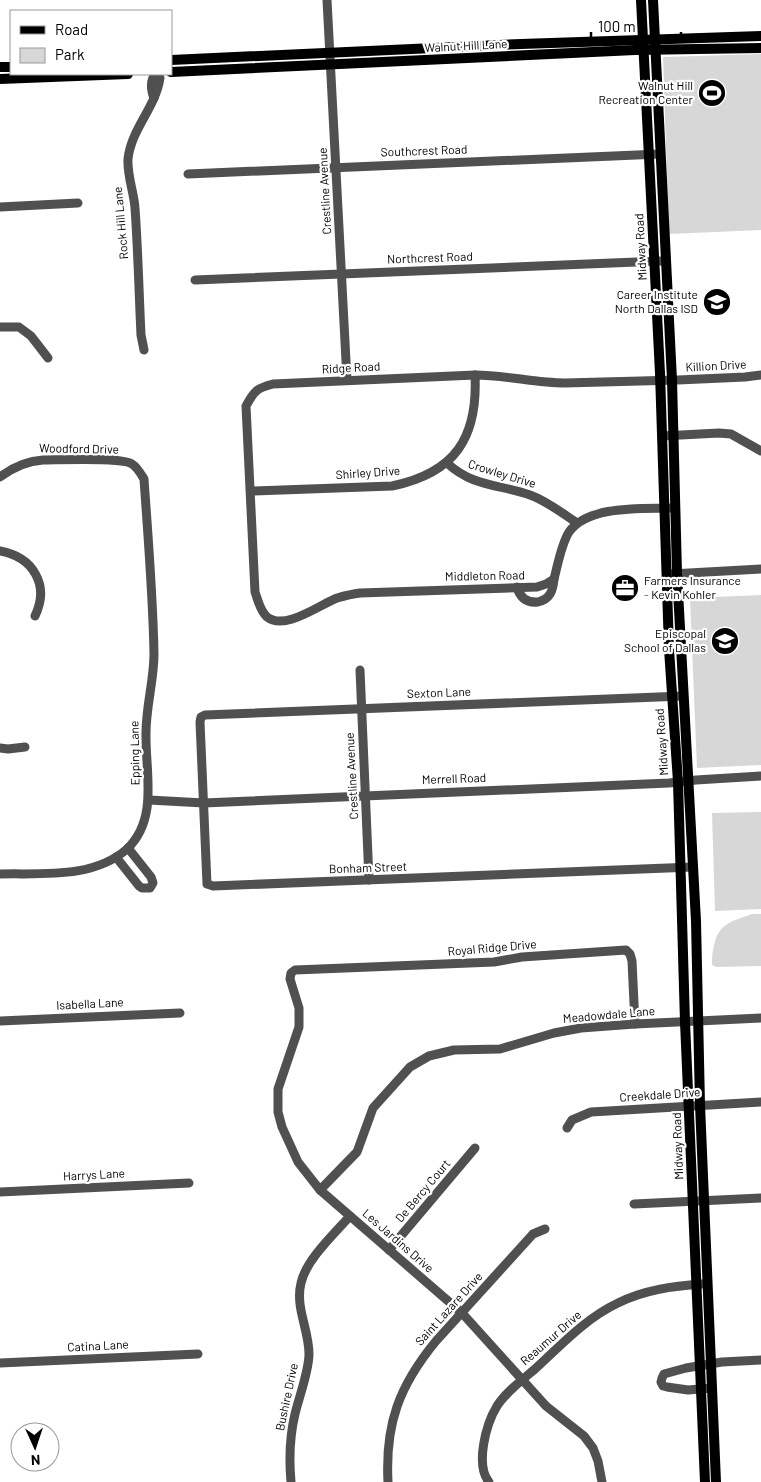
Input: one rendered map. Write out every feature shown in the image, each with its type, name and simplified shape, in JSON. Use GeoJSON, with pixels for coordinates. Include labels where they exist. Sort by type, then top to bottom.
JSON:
{"type":"FeatureCollection","features":[{"type":"Feature","properties":{"kind":"main road","name":"Midway Road"},"geometry":{"type":"LineString","coordinates":[[641,0],[660,380],[671,696],[693,867],[696,921],[700,1105],[716,1482]]}},
{"type":"Feature","properties":{"kind":"main road","name":"Midway Road"},"geometry":{"type":"LineString","coordinates":[[653,0],[674,436],[677,573],[683,696],[681,868],[685,1022],[705,1482]]}},
{"type":"Feature","properties":{"kind":"main road","name":"Walnut Hill Lane"},"geometry":{"type":"LineString","coordinates":[[172,72],[521,56],[643,45],[655,39],[761,36]]}},
{"type":"Feature","properties":{"kind":"main road","name":"Walnut Hill Lane"},"geometry":{"type":"LineString","coordinates":[[172,60],[521,44],[643,45],[655,51],[761,48]]}},
{"type":"Feature","properties":{"kind":"main road"},"geometry":{"type":"LineString","coordinates":[[521,44],[521,56]]}},
{"type":"Feature","properties":{"kind":"main road"},"geometry":{"type":"LineString","coordinates":[[0,79],[102,75]]}},
{"type":"Feature","properties":{"kind":"main road"},"geometry":{"type":"LineString","coordinates":[[656,291],[668,290]]}},
{"type":"Feature","properties":{"kind":"main road"},"geometry":{"type":"LineString","coordinates":[[668,621],[680,621]]}},
{"type":"Feature","properties":{"kind":"street","name":"Crestline Avenue"},"geometry":{"type":"LineString","coordinates":[[326,0],[347,380]]}},
{"type":"Feature","properties":{"kind":"street","name":"Rock Hill Lane"},"geometry":{"type":"LineString","coordinates":[[144,350],[141,335],[135,211],[128,170],[128,158],[135,136],[154,98],[152,78],[155,75]]}},
{"type":"Feature","properties":{"kind":"street","name":"Southcrest Road"},"geometry":{"type":"LineString","coordinates":[[188,174],[660,154]]}},
{"type":"Feature","properties":{"kind":"street"},"geometry":{"type":"LineString","coordinates":[[0,207],[78,203]]}},
{"type":"Feature","properties":{"kind":"street","name":"Northcrest Road"},"geometry":{"type":"LineString","coordinates":[[195,280],[666,261]]}},
{"type":"Feature","properties":{"kind":"street"},"geometry":{"type":"LineString","coordinates":[[0,327],[19,327],[30,336],[48,358]]}},
{"type":"Feature","properties":{"kind":"street","name":"Ridge Road"},"geometry":{"type":"LineString","coordinates":[[262,610],[255,592],[246,406],[252,394],[260,387],[273,384],[475,375],[500,375],[555,383],[672,380]]}},
{"type":"Feature","properties":{"kind":"street","name":"Shirley Drive"},"geometry":{"type":"LineString","coordinates":[[251,491],[392,486],[422,477],[437,470],[447,463],[466,437],[475,405],[475,375]]}},
{"type":"Feature","properties":{"kind":"street","name":"Killion Drive"},"geometry":{"type":"LineString","coordinates":[[672,380],[761,375]]}},
{"type":"Feature","properties":{"kind":"street"},"geometry":{"type":"LineString","coordinates":[[662,436],[731,434],[761,451]]}},
{"type":"Feature","properties":{"kind":"street","name":"Woodford Drive"},"geometry":{"type":"LineString","coordinates":[[0,477],[21,465],[33,461],[119,460],[132,463],[144,479],[144,489]]}},
{"type":"Feature","properties":{"kind":"street","name":"Crowley Drive"},"geometry":{"type":"LineString","coordinates":[[447,463],[456,472],[471,480],[518,491],[545,502],[577,523]]}},
{"type":"Feature","properties":{"kind":"street","name":"Epping Lane"},"geometry":{"type":"LineString","coordinates":[[0,874],[86,870],[116,857],[128,848],[140,832],[149,800],[146,732],[154,654],[144,489]]}},
{"type":"Feature","properties":{"kind":"street"},"geometry":{"type":"LineString","coordinates":[[517,587],[525,600],[538,602],[550,596],[564,544],[569,533],[577,523],[589,517],[604,512],[621,510],[676,508]]}},
{"type":"Feature","properties":{"kind":"street"},"geometry":{"type":"LineString","coordinates":[[0,552],[11,553],[22,558],[31,566],[37,576],[41,590],[41,605],[35,616]]}},
{"type":"Feature","properties":{"kind":"street"},"geometry":{"type":"LineString","coordinates":[[666,574],[761,569]]}},
{"type":"Feature","properties":{"kind":"street","name":"Middleton Road"},"geometry":{"type":"LineString","coordinates":[[262,610],[267,617],[286,620],[296,618],[336,598],[360,592],[537,587],[554,580]]}},
{"type":"Feature","properties":{"kind":"street","name":"Crestline Avenue"},"geometry":{"type":"LineString","coordinates":[[360,670],[368,880]]}},
{"type":"Feature","properties":{"kind":"street","name":"Sexton Lane"},"geometry":{"type":"LineString","coordinates":[[200,722],[205,715],[683,696]]}},
{"type":"Feature","properties":{"kind":"street","name":"Bonham Street"},"geometry":{"type":"LineString","coordinates":[[200,722],[208,884],[213,886],[693,867]]}},
{"type":"Feature","properties":{"kind":"street"},"geometry":{"type":"LineString","coordinates":[[0,748],[26,747]]}},
{"type":"Feature","properties":{"kind":"street","name":"Merrell Road"},"geometry":{"type":"LineString","coordinates":[[149,800],[204,803],[683,782],[761,776]]}},
{"type":"Feature","properties":{"kind":"street"},"geometry":{"type":"LineString","coordinates":[[116,857],[139,886],[146,889],[150,888],[153,883],[152,877],[128,848]]}},
{"type":"Feature","properties":{"kind":"street","name":"Royal Ridge Drive"},"geometry":{"type":"LineString","coordinates":[[290,979],[291,973],[295,970],[494,962],[522,957],[626,950],[632,960],[636,1024]]}},
{"type":"Feature","properties":{"kind":"street","name":"Les Jardins Drive"},"geometry":{"type":"LineString","coordinates":[[290,979],[299,1008],[300,1019],[278,1088],[278,1112],[282,1127],[298,1162],[320,1190],[462,1314],[546,1406],[584,1436],[593,1448],[598,1461],[602,1482]]}},
{"type":"Feature","properties":{"kind":"street","name":"Isabella Lane"},"geometry":{"type":"LineString","coordinates":[[0,1021],[180,1013]]}},
{"type":"Feature","properties":{"kind":"street","name":"Meadowdale Lane"},"geometry":{"type":"LineString","coordinates":[[320,1190],[357,1152],[373,1108],[410,1067],[429,1056],[454,1050],[500,1049],[554,1033],[581,1028],[761,1018]]}},
{"type":"Feature","properties":{"kind":"street","name":"Creekdale Drive"},"geometry":{"type":"LineString","coordinates":[[567,1128],[572,1120],[591,1112],[761,1102]]}},
{"type":"Feature","properties":{"kind":"street","name":"De Bercy Court"},"geometry":{"type":"LineString","coordinates":[[389,1250],[475,1148]]}},
{"type":"Feature","properties":{"kind":"street","name":"Harrys Lane"},"geometry":{"type":"LineString","coordinates":[[0,1192],[189,1182]]}},
{"type":"Feature","properties":{"kind":"street"},"geometry":{"type":"LineString","coordinates":[[634,1204],[761,1198]]}},
{"type":"Feature","properties":{"kind":"street","name":"Bushire Drive"},"geometry":{"type":"LineString","coordinates":[[291,1482],[291,1439],[294,1417],[309,1356],[306,1330],[301,1311],[300,1283],[314,1257],[350,1216]]}},
{"type":"Feature","properties":{"kind":"street","name":"Saint Lazare Drive"},"geometry":{"type":"LineString","coordinates":[[388,1482],[387,1453],[394,1413],[409,1379],[422,1357],[533,1234],[545,1229]]}},
{"type":"Feature","properties":{"kind":"street","name":"Reaumur Drive"},"geometry":{"type":"LineString","coordinates":[[489,1482],[485,1477],[483,1469],[483,1453],[486,1432],[497,1406],[586,1323],[616,1303],[636,1295],[658,1289],[708,1284]]}},
{"type":"Feature","properties":{"kind":"street","name":"Catina Lane"},"geometry":{"type":"LineString","coordinates":[[0,1363],[198,1354]]}},
{"type":"Feature","properties":{"kind":"street"},"geometry":{"type":"LineString","coordinates":[[712,1388],[688,1390],[663,1386],[661,1382],[664,1374],[699,1366],[722,1362],[761,1360]]}},
{"type":"Feature","properties":{"kind":"green space"},"geometry":{"type":"Polygon","coordinates":[[[761,54],[761,230],[669,234],[663,57],[761,54]]]}},
{"type":"Feature","properties":{"kind":"green space"},"geometry":{"type":"Polygon","coordinates":[[[761,595],[761,765],[697,768],[690,598],[761,595]]]}},
{"type":"Feature","properties":{"kind":"green space"},"geometry":{"type":"Polygon","coordinates":[[[761,812],[761,909],[715,911],[712,813],[761,812]]]}},
{"type":"Feature","properties":{"kind":"green space"},"geometry":{"type":"Polygon","coordinates":[[[752,914],[761,914],[761,966],[716,967],[712,965],[714,943],[722,928],[752,914]]]}},
{"type":"Feature","properties":{"kind":"place","name":"Walnut Hill Recreation Center"},"geometry":{"type":"Point","coordinates":[712,93]}},
{"type":"Feature","properties":{"kind":"place","name":"Career Institute North Dallas ISD"},"geometry":{"type":"Point","coordinates":[717,302]}},
{"type":"Feature","properties":{"kind":"place","name":"Farmers Insurance - Kevin Kohler"},"geometry":{"type":"Point","coordinates":[625,588]}},
{"type":"Feature","properties":{"kind":"place","name":"Episcopal School of Dallas"},"geometry":{"type":"Point","coordinates":[725,641]}}]}
